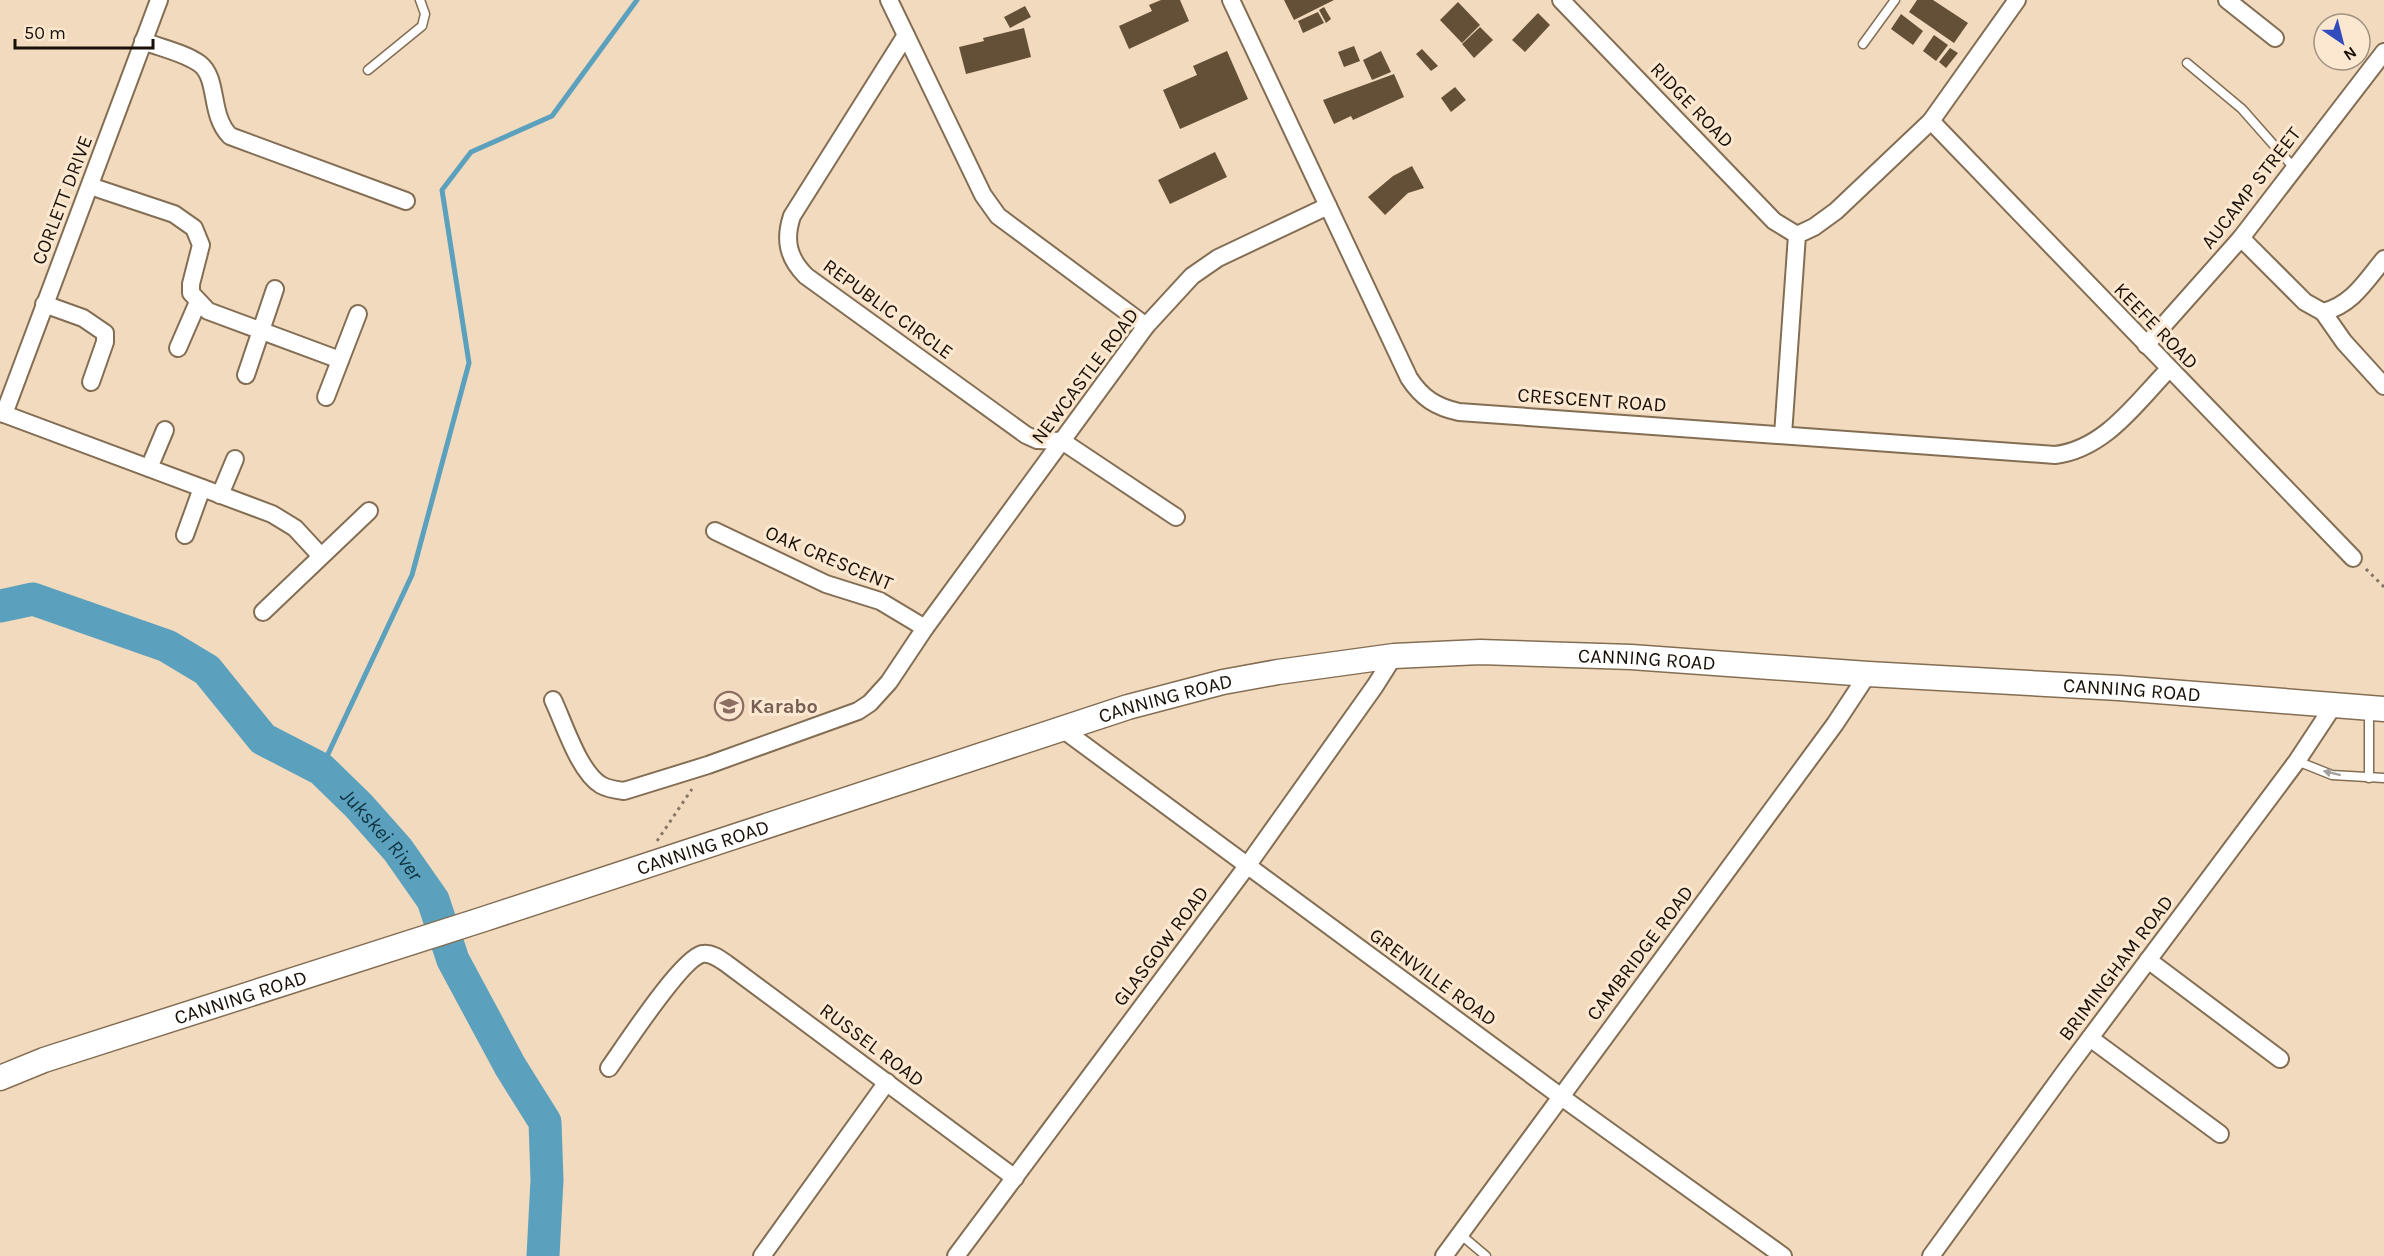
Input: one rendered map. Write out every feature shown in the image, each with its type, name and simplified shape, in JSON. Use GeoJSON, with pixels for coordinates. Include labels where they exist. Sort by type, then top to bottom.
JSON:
{"type":"FeatureCollection","features":[{"type":"Feature","properties":{"kind":"main road","name":"CANNING ROAD"},"geometry":{"type":"LineString","coordinates":[[0,1078],[44,1060],[484,919],[1061,728],[1223,682],[1394,656],[1528,652],[2119,688],[2377,709]]}},
{"type":"Feature","properties":{"kind":"street","name":"CORLETT DRIVE"},"geometry":{"type":"LineString","coordinates":[[2,415],[159,0]]}},
{"type":"Feature","properties":{"kind":"street"},"geometry":{"type":"LineString","coordinates":[[889,0],[983,195],[998,216],[1146,326]]}},
{"type":"Feature","properties":{"kind":"street","name":"CRESCENT ROAD"},"geometry":{"type":"LineString","coordinates":[[1231,0],[1409,378],[1425,398],[1435,405],[1459,412],[2041,455],[2071,453],[2096,441],[2112,428],[2169,369]]}},
{"type":"Feature","properties":{"kind":"street","name":"RIDGE ROAD"},"geometry":{"type":"LineString","coordinates":[[1561,0],[1774,221],[1797,235]]}},
{"type":"Feature","properties":{"kind":"street"},"geometry":{"type":"LineString","coordinates":[[1782,435],[1797,235],[1814,227],[1836,210],[1931,122],[2017,0]]}},
{"type":"Feature","properties":{"kind":"street"},"geometry":{"type":"LineString","coordinates":[[2228,0],[2275,38]]}},
{"type":"Feature","properties":{"kind":"street","name":"REPUBLIC CIRCLE"},"geometry":{"type":"LineString","coordinates":[[906,35],[792,216],[787,239],[792,258],[806,276],[1026,435],[1036,440],[1062,441]]}},
{"type":"Feature","properties":{"kind":"street"},"geometry":{"type":"LineString","coordinates":[[143,41],[200,64],[210,81],[217,118],[230,136],[406,201]]}},
{"type":"Feature","properties":{"kind":"street","name":"AUCAMP STREET"},"geometry":{"type":"LineString","coordinates":[[2146,345],[2241,238],[2384,52]]}},
{"type":"Feature","properties":{"kind":"street","name":"KEEFE ROAD"},"geometry":{"type":"LineString","coordinates":[[1931,122],[2353,558]]}},
{"type":"Feature","properties":{"kind":"street"},"geometry":{"type":"LineString","coordinates":[[90,186],[174,214],[194,228],[201,245],[191,284],[191,293],[208,311],[340,360]]}},
{"type":"Feature","properties":{"kind":"street","name":"NEWCASTLE ROAD"},"geometry":{"type":"LineString","coordinates":[[553,700],[584,767],[600,785],[610,789],[637,788],[858,711],[870,703],[889,682],[925,628],[1146,326],[1203,266],[1328,206]]}},
{"type":"Feature","properties":{"kind":"street"},"geometry":{"type":"LineString","coordinates":[[2241,238],[2305,302],[2324,312],[2344,342],[2384,386]]}},
{"type":"Feature","properties":{"kind":"street"},"geometry":{"type":"LineString","coordinates":[[2324,312],[2339,309],[2349,301],[2384,259]]}},
{"type":"Feature","properties":{"kind":"street"},"geometry":{"type":"LineString","coordinates":[[246,375],[275,289]]}},
{"type":"Feature","properties":{"kind":"street"},"geometry":{"type":"LineString","coordinates":[[178,348],[198,302]]}},
{"type":"Feature","properties":{"kind":"street"},"geometry":{"type":"LineString","coordinates":[[44,304],[82,318],[105,333],[105,342],[91,382]]}},
{"type":"Feature","properties":{"kind":"street"},"geometry":{"type":"LineString","coordinates":[[326,397],[358,314]]}},
{"type":"Feature","properties":{"kind":"street"},"geometry":{"type":"LineString","coordinates":[[2,415],[272,514],[295,528],[320,555]]}},
{"type":"Feature","properties":{"kind":"street"},"geometry":{"type":"LineString","coordinates":[[148,468],[165,430]]}},
{"type":"Feature","properties":{"kind":"street"},"geometry":{"type":"LineString","coordinates":[[1062,441],[1176,517]]}},
{"type":"Feature","properties":{"kind":"street"},"geometry":{"type":"LineString","coordinates":[[220,495],[235,459]]}},
{"type":"Feature","properties":{"kind":"street"},"geometry":{"type":"LineString","coordinates":[[185,535],[202,488]]}},
{"type":"Feature","properties":{"kind":"street"},"geometry":{"type":"LineString","coordinates":[[262,612],[369,511]]}},
{"type":"Feature","properties":{"kind":"street","name":"OAK CRESCENT"},"geometry":{"type":"LineString","coordinates":[[715,531],[826,584],[880,601],[925,628]]}},
{"type":"Feature","properties":{"kind":"street","name":"GLASGOW ROAD"},"geometry":{"type":"LineString","coordinates":[[956,1256],[1247,866],[1376,686],[1394,656]]}},
{"type":"Feature","properties":{"kind":"street","name":"CAMBRIDGE ROAD"},"geometry":{"type":"LineString","coordinates":[[1444,1256],[1835,724],[1869,674]]}},
{"type":"Feature","properties":{"kind":"street","name":"BRIMINGHAM ROAD"},"geometry":{"type":"LineString","coordinates":[[1931,1256],[2297,761],[2334,705]]}},
{"type":"Feature","properties":{"kind":"street","name":"GRENVILLE ROAD"},"geometry":{"type":"LineString","coordinates":[[1061,728],[1560,1096],[1783,1256]]}},
{"type":"Feature","properties":{"kind":"street","name":"RUSSEL ROAD"},"geometry":{"type":"LineString","coordinates":[[609,1068],[679,971],[700,954],[710,954],[727,964],[1015,1178]]}},
{"type":"Feature","properties":{"kind":"street"},"geometry":{"type":"LineString","coordinates":[[2148,960],[2280,1059]]}},
{"type":"Feature","properties":{"kind":"street"},"geometry":{"type":"LineString","coordinates":[[2090,1038],[2220,1134]]}},
{"type":"Feature","properties":{"kind":"street"},"geometry":{"type":"LineString","coordinates":[[762,1256],[887,1082]]}},
{"type":"Feature","properties":{"kind":"lane"},"geometry":{"type":"LineString","coordinates":[[368,70],[422,26],[425,14],[420,0]]}},
{"type":"Feature","properties":{"kind":"lane"},"geometry":{"type":"LineString","coordinates":[[1863,44],[1895,0]]}},
{"type":"Feature","properties":{"kind":"lane"},"geometry":{"type":"LineString","coordinates":[[2187,63],[2242,109],[2294,168]]}},
{"type":"Feature","properties":{"kind":"lane"},"geometry":{"type":"LineString","coordinates":[[2369,778],[2377,709]]}},
{"type":"Feature","properties":{"kind":"lane"},"geometry":{"type":"LineString","coordinates":[[2297,761],[2332,775],[2384,778]]}},
{"type":"Feature","properties":{"kind":"lane"},"geometry":{"type":"LineString","coordinates":[[1460,1234],[1486,1256]]}},
{"type":"Feature","properties":{"kind":"path"},"geometry":{"type":"LineString","coordinates":[[2353,558],[2384,587]]}},
{"type":"Feature","properties":{"kind":"path"},"geometry":{"type":"LineString","coordinates":[[639,867],[708,765]]}},
{"type":"Feature","properties":{"kind":"building"},"geometry":{"type":"Polygon","coordinates":[[[1161,0],[1180,0],[1189,21],[1129,49],[1119,26],[1152,11],[1149,5],[1161,0]]]}},
{"type":"Feature","properties":{"kind":"building"},"geometry":{"type":"Polygon","coordinates":[[[1284,0],[1334,0],[1294,20],[1284,0]]]}},
{"type":"Feature","properties":{"kind":"building"},"geometry":{"type":"Polygon","coordinates":[[[1917,0],[1933,0],[1968,23],[1954,43],[1909,12],[1917,0]]]}},
{"type":"Feature","properties":{"kind":"building"},"geometry":{"type":"Polygon","coordinates":[[[1458,2],[1480,25],[1462,43],[1440,20],[1458,2]]]}},
{"type":"Feature","properties":{"kind":"building"},"geometry":{"type":"Polygon","coordinates":[[[1025,6],[1031,17],[1010,28],[1004,17],[1025,6]]]}},
{"type":"Feature","properties":{"kind":"building"},"geometry":{"type":"Polygon","coordinates":[[[1324,7],[1331,19],[1326,23],[1319,10],[1324,7]]]}},
{"type":"Feature","properties":{"kind":"building"},"geometry":{"type":"Polygon","coordinates":[[[1318,12],[1324,23],[1303,33],[1298,21],[1318,12]]]}},
{"type":"Feature","properties":{"kind":"building"},"geometry":{"type":"Polygon","coordinates":[[[1538,13],[1550,25],[1525,52],[1512,40],[1538,13]]]}},
{"type":"Feature","properties":{"kind":"building"},"geometry":{"type":"Polygon","coordinates":[[[1901,14],[1923,31],[1913,45],[1891,29],[1901,14]]]}},
{"type":"Feature","properties":{"kind":"building"},"geometry":{"type":"Polygon","coordinates":[[[1480,27],[1493,40],[1474,58],[1462,44],[1480,27]]]}},
{"type":"Feature","properties":{"kind":"building"},"geometry":{"type":"Polygon","coordinates":[[[1024,28],[1031,57],[966,74],[959,47],[984,41],[983,38],[1024,28]]]}},
{"type":"Feature","properties":{"kind":"building"},"geometry":{"type":"Polygon","coordinates":[[[1934,35],[1948,45],[1936,61],[1923,51],[1934,35]]]}},
{"type":"Feature","properties":{"kind":"building"},"geometry":{"type":"Polygon","coordinates":[[[1354,46],[1360,61],[1344,67],[1338,52],[1354,46]]]}},
{"type":"Feature","properties":{"kind":"building"},"geometry":{"type":"Polygon","coordinates":[[[1950,48],[1958,53],[1946,68],[1939,62],[1950,48]]]}},
{"type":"Feature","properties":{"kind":"building"},"geometry":{"type":"Polygon","coordinates":[[[1422,49],[1438,66],[1431,71],[1416,54],[1422,49]]]}},
{"type":"Feature","properties":{"kind":"building"},"geometry":{"type":"Polygon","coordinates":[[[1227,51],[1248,99],[1180,129],[1163,90],[1197,75],[1193,66],[1227,51]]]}},
{"type":"Feature","properties":{"kind":"building"},"geometry":{"type":"Polygon","coordinates":[[[1381,51],[1391,72],[1372,80],[1363,60],[1381,51]]]}},
{"type":"Feature","properties":{"kind":"building"},"geometry":{"type":"Polygon","coordinates":[[[1394,74],[1404,97],[1353,120],[1351,116],[1334,124],[1323,100],[1394,74]]]}},
{"type":"Feature","properties":{"kind":"building"},"geometry":{"type":"Polygon","coordinates":[[[1455,87],[1466,100],[1451,112],[1441,98],[1455,87]]]}},
{"type":"Feature","properties":{"kind":"building"},"geometry":{"type":"Polygon","coordinates":[[[1215,152],[1227,177],[1170,204],[1158,180],[1215,152]]]}},
{"type":"Feature","properties":{"kind":"building"},"geometry":{"type":"Polygon","coordinates":[[[1412,166],[1424,188],[1408,193],[1385,215],[1368,197],[1393,176],[1412,166]]]}},
{"type":"Feature","properties":{"kind":"waterway"},"geometry":{"type":"LineString","coordinates":[[321,769],[412,575],[469,363],[442,190],[471,152],[552,116],[637,0]]}},
{"type":"Feature","properties":{"kind":"waterway","name":"Jukskei River"},"geometry":{"type":"LineString","coordinates":[[0,606],[33,599],[167,646],[207,670],[263,739],[321,769],[359,806],[398,850],[433,900],[453,960],[510,1066],[545,1122],[547,1180],[543,1256]]}},
{"type":"Feature","properties":{"kind":"place","name":"Karabo"},"geometry":{"type":"Point","coordinates":[729,706]}}]}
